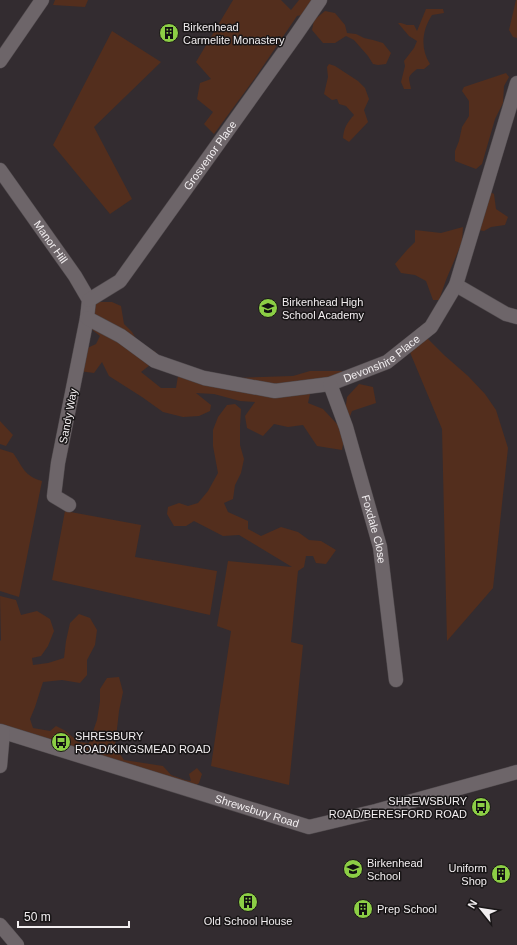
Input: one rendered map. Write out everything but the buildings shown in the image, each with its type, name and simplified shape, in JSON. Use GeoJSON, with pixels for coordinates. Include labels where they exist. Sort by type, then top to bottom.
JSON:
{"type":"FeatureCollection","features":[{"type":"Feature","properties":{"kind":"street"},"geometry":{"type":"LineString","coordinates":[[0,61],[42,0]]}},
{"type":"Feature","properties":{"kind":"street","name":"Grosvenor Place"},"geometry":{"type":"LineString","coordinates":[[89,300],[120,281],[320,0]]}},
{"type":"Feature","properties":{"kind":"street","name":"Devonshire Place"},"geometry":{"type":"LineString","coordinates":[[87,318],[121,336],[155,361],[204,378],[275,390],[330,384],[387,362],[431,327],[456,285],[517,83]]}},
{"type":"Feature","properties":{"kind":"street","name":"Manor Hill"},"geometry":{"type":"LineString","coordinates":[[0,170],[75,276],[89,300]]}},
{"type":"Feature","properties":{"kind":"street"},"geometry":{"type":"LineString","coordinates":[[456,285],[506,314],[517,317]]}},
{"type":"Feature","properties":{"kind":"street"},"geometry":{"type":"LineString","coordinates":[[87,318],[89,300]]}},
{"type":"Feature","properties":{"kind":"street","name":"Sandy Way"},"geometry":{"type":"LineString","coordinates":[[69,505],[54,496],[58,464],[87,318]]}},
{"type":"Feature","properties":{"kind":"street","name":"Foxdale Close"},"geometry":{"type":"LineString","coordinates":[[330,384],[346,427],[380,547],[396,680]]}},
{"type":"Feature","properties":{"kind":"street"},"geometry":{"type":"LineString","coordinates":[[0,766],[1,732]]}},
{"type":"Feature","properties":{"kind":"street","name":"Shrewsbury Road"},"geometry":{"type":"LineString","coordinates":[[1,732],[309,826],[376,811],[517,772]]}},
{"type":"Feature","properties":{"kind":"street"},"geometry":{"type":"LineString","coordinates":[[0,925],[17,945]]}},
{"type":"Feature","properties":{"kind":"shaded area"},"geometry":{"type":"Polygon","coordinates":[[[55,0],[88,0],[85,7],[53,5],[55,0]]]}},
{"type":"Feature","properties":{"kind":"shaded area"},"geometry":{"type":"Polygon","coordinates":[[[233,0],[281,0],[291,10],[299,0],[316,0],[306,14],[297,16],[255,78],[214,134],[204,124],[213,112],[197,99],[200,83],[211,79],[196,62],[233,0]]]}},
{"type":"Feature","properties":{"kind":"shaded area"},"geometry":{"type":"Polygon","coordinates":[[[516,0],[517,38],[513,37],[509,30],[516,0]]]}},
{"type":"Feature","properties":{"kind":"shaded area"},"geometry":{"type":"Polygon","coordinates":[[[426,9],[443,9],[444,13],[432,15],[424,33],[425,52],[430,64],[424,69],[417,69],[409,78],[411,89],[404,89],[401,82],[405,66],[404,61],[414,48],[417,41],[409,36],[398,23],[414,25],[417,31],[426,9]]]}},
{"type":"Feature","properties":{"kind":"shaded area"},"geometry":{"type":"Polygon","coordinates":[[[325,11],[335,13],[345,25],[347,33],[356,34],[364,38],[383,43],[391,53],[386,64],[373,64],[354,40],[346,36],[335,43],[323,43],[312,30],[314,20],[325,11]]]}},
{"type":"Feature","properties":{"kind":"shaded area"},"geometry":{"type":"Polygon","coordinates":[[[112,31],[161,62],[94,127],[132,199],[110,214],[53,145],[112,31]]]}},
{"type":"Feature","properties":{"kind":"shaded area"},"geometry":{"type":"Polygon","coordinates":[[[329,64],[335,66],[358,81],[365,88],[369,99],[364,110],[368,122],[349,142],[343,138],[343,134],[346,125],[354,115],[346,106],[339,104],[337,99],[332,100],[324,94],[328,77],[327,67],[329,64]]]}},
{"type":"Feature","properties":{"kind":"shaded area"},"geometry":{"type":"Polygon","coordinates":[[[506,73],[509,77],[504,86],[503,103],[495,119],[482,164],[476,169],[455,161],[455,151],[462,127],[469,116],[469,101],[462,91],[464,87],[506,73]]]}},
{"type":"Feature","properties":{"kind":"shaded area"},"geometry":{"type":"Polygon","coordinates":[[[490,192],[494,194],[496,209],[508,217],[505,225],[491,227],[484,231],[478,230],[490,192]]]}},
{"type":"Feature","properties":{"kind":"shaded area"},"geometry":{"type":"Polygon","coordinates":[[[463,227],[462,242],[439,300],[433,300],[426,281],[415,275],[401,273],[395,264],[415,242],[415,230],[441,233],[463,227]]]}},
{"type":"Feature","properties":{"kind":"shaded area"},"geometry":{"type":"Polygon","coordinates":[[[96,302],[112,302],[121,306],[124,324],[132,332],[140,345],[156,352],[150,365],[141,372],[161,388],[176,388],[178,376],[185,368],[236,378],[293,376],[310,371],[343,371],[338,384],[310,394],[308,403],[323,409],[337,424],[346,405],[347,397],[359,384],[373,387],[376,403],[352,411],[346,427],[342,450],[317,446],[303,425],[288,427],[274,424],[263,436],[247,428],[245,416],[255,402],[240,401],[214,394],[196,393],[211,405],[210,411],[199,416],[183,417],[163,412],[109,376],[102,362],[94,373],[79,371],[83,350],[96,344],[100,336],[90,328],[96,302]]]}},
{"type":"Feature","properties":{"kind":"shaded area"},"geometry":{"type":"Polygon","coordinates":[[[426,337],[485,394],[496,410],[508,448],[493,588],[447,641],[442,429],[409,350],[426,337]]]}},
{"type":"Feature","properties":{"kind":"shaded area"},"geometry":{"type":"Polygon","coordinates":[[[235,404],[241,409],[240,445],[244,459],[241,473],[235,485],[233,499],[224,503],[228,512],[248,521],[248,529],[261,536],[281,527],[298,532],[309,540],[321,541],[336,550],[326,564],[316,563],[313,556],[306,556],[304,567],[298,571],[291,642],[303,645],[289,785],[211,766],[231,631],[217,626],[228,561],[292,567],[239,535],[223,536],[194,521],[186,526],[174,526],[167,514],[168,507],[179,503],[188,506],[198,503],[208,491],[218,473],[213,446],[213,430],[218,417],[227,405],[235,404]]]}},
{"type":"Feature","properties":{"kind":"shaded area"},"geometry":{"type":"Polygon","coordinates":[[[0,421],[13,435],[6,446],[0,444],[0,421]]]}},
{"type":"Feature","properties":{"kind":"shaded area"},"geometry":{"type":"Polygon","coordinates":[[[0,449],[13,453],[28,474],[42,481],[19,597],[0,591],[0,449]]]}},
{"type":"Feature","properties":{"kind":"shaded area"},"geometry":{"type":"Polygon","coordinates":[[[65,511],[141,525],[135,557],[217,571],[210,615],[52,580],[65,511]]]}},
{"type":"Feature","properties":{"kind":"shaded area"},"geometry":{"type":"Polygon","coordinates":[[[0,596],[16,600],[21,615],[37,611],[50,619],[54,631],[48,646],[41,656],[32,658],[33,665],[48,663],[64,658],[70,623],[79,614],[90,618],[97,630],[95,645],[87,660],[87,675],[80,683],[62,680],[43,682],[30,719],[33,728],[50,731],[56,726],[64,730],[79,742],[89,743],[97,720],[100,689],[107,678],[119,677],[123,692],[119,711],[115,747],[124,760],[163,766],[171,775],[191,781],[189,774],[197,768],[202,774],[199,783],[188,793],[0,736],[0,596]]]}},
{"type":"Feature","properties":{"kind":"place","name":"Birkenhead Carmelite Monastery"},"geometry":{"type":"Point","coordinates":[169,33]}},
{"type":"Feature","properties":{"kind":"place","name":"Birkenhead High School Academy"},"geometry":{"type":"Point","coordinates":[268,308]}},
{"type":"Feature","properties":{"kind":"place","name":"SHRESBURY ROAD/KINGSMEAD ROAD"},"geometry":{"type":"Point","coordinates":[61,742]}},
{"type":"Feature","properties":{"kind":"place","name":"SHREWSBURY ROAD/BERESFORD ROAD"},"geometry":{"type":"Point","coordinates":[481,807]}},
{"type":"Feature","properties":{"kind":"place","name":"Birkenhead School"},"geometry":{"type":"Point","coordinates":[353,869]}},
{"type":"Feature","properties":{"kind":"place","name":"Uniform Shop"},"geometry":{"type":"Point","coordinates":[501,874]}},
{"type":"Feature","properties":{"kind":"place","name":"Old School House"},"geometry":{"type":"Point","coordinates":[248,902]}},
{"type":"Feature","properties":{"kind":"place","name":"Prep School"},"geometry":{"type":"Point","coordinates":[363,909]}}]}
